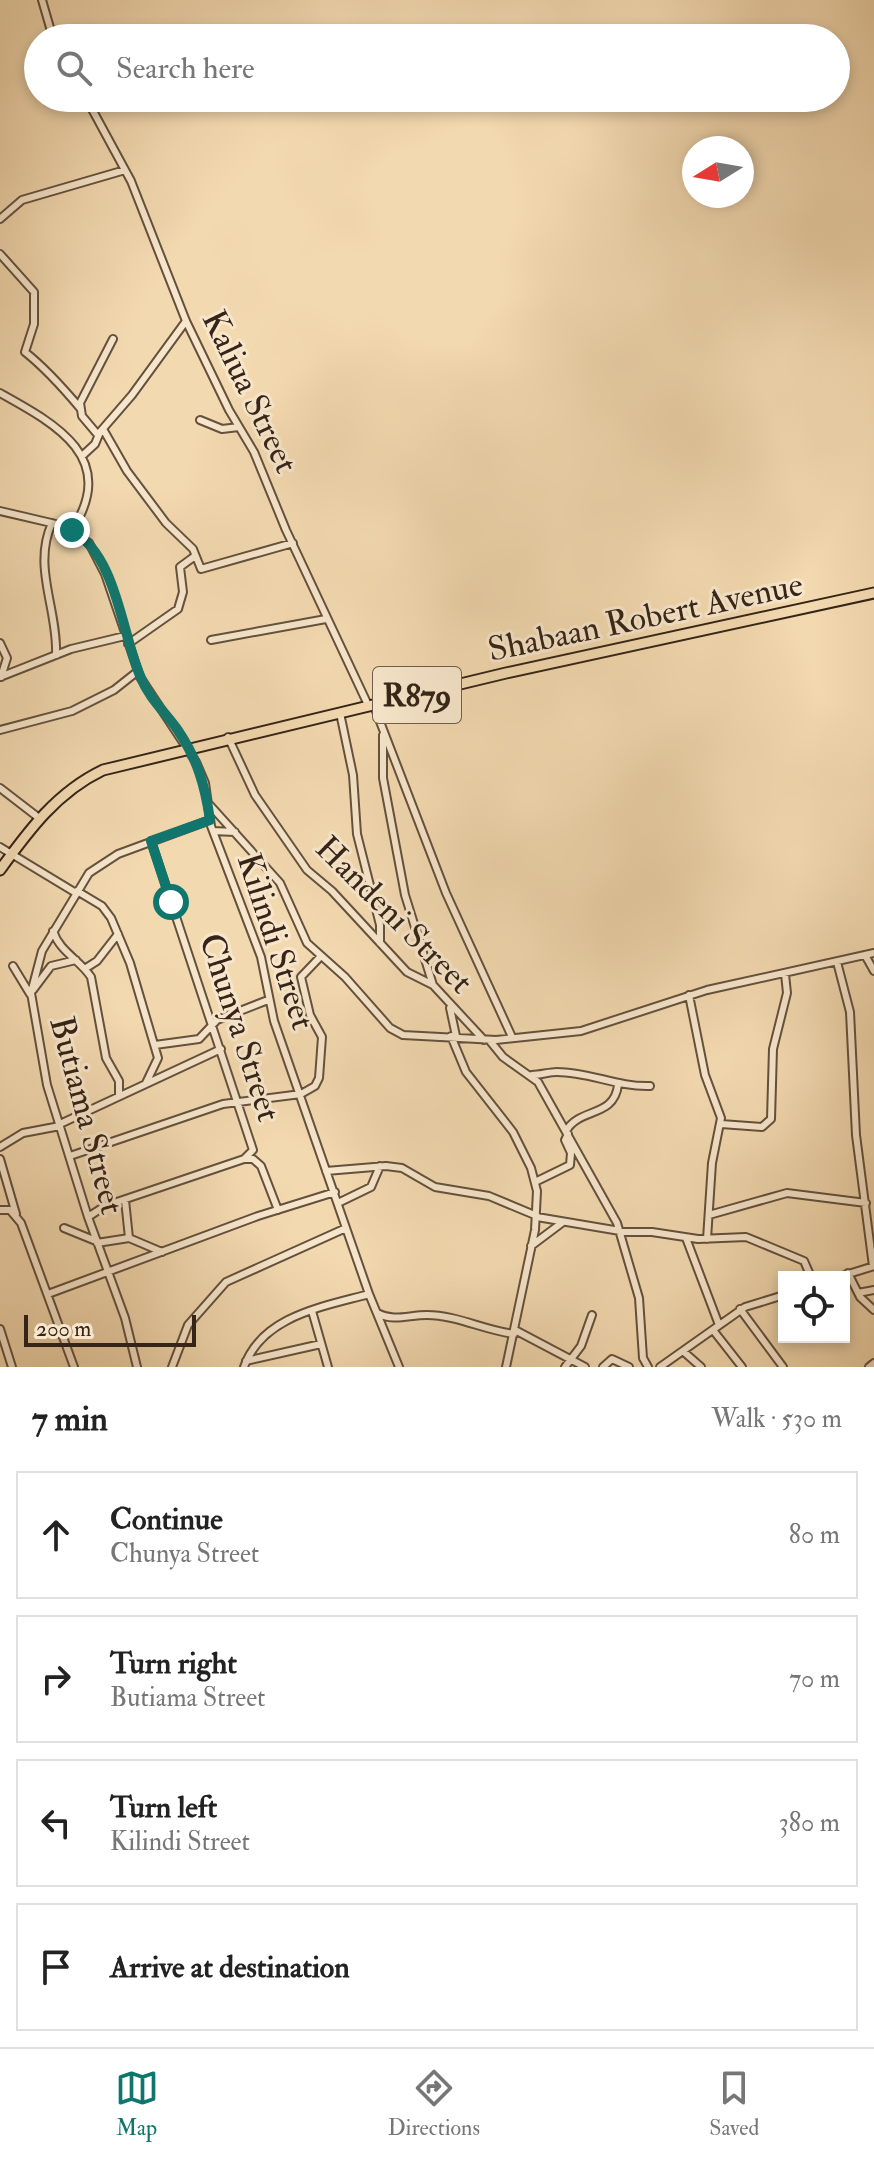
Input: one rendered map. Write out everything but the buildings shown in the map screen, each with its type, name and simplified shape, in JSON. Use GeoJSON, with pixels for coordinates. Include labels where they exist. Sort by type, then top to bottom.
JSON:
{"type":"FeatureCollection","features":[{"type":"Feature","properties":{"kind":"main road","name":"Shabaan Robert Avenue"},"geometry":{"type":"LineString","coordinates":[[0,870],[39,818],[84,779],[129,761],[874,593]]}},
{"type":"Feature","properties":{"kind":"street"},"geometry":{"type":"LineString","coordinates":[[42,0],[49,24]]}},
{"type":"Feature","properties":{"kind":"street","name":"Kaliua Street"},"geometry":{"type":"LineString","coordinates":[[94,112],[125,170],[186,321],[254,452],[326,619],[383,732],[420,819],[446,893],[512,1037]]}},
{"type":"Feature","properties":{"kind":"street"},"geometry":{"type":"LineString","coordinates":[[0,219],[22,200],[125,170]]}},
{"type":"Feature","properties":{"kind":"street"},"geometry":{"type":"LineString","coordinates":[[0,254],[34,292],[34,324],[25,352],[46,368],[55,385],[80,408],[98,438]]}},
{"type":"Feature","properties":{"kind":"street"},"geometry":{"type":"LineString","coordinates":[[82,456],[186,321]]}},
{"type":"Feature","properties":{"kind":"street"},"geometry":{"type":"LineString","coordinates":[[80,408],[113,339]]}},
{"type":"Feature","properties":{"kind":"street"},"geometry":{"type":"LineString","coordinates":[[0,393],[69,437],[82,456],[89,495],[72,530]]}},
{"type":"Feature","properties":{"kind":"street"},"geometry":{"type":"LineString","coordinates":[[200,420],[222,429],[239,427]]}},
{"type":"Feature","properties":{"kind":"street"},"geometry":{"type":"LineString","coordinates":[[103,429],[116,455],[145,497],[195,556],[199,567],[206,570],[293,543]]}},
{"type":"Feature","properties":{"kind":"street","name":"Kilindi Street"},"geometry":{"type":"LineString","coordinates":[[0,511],[52,523],[86,539],[98,558],[147,691],[189,747],[205,783],[213,831],[261,957],[268,1000],[369,1294],[399,1367]]}},
{"type":"Feature","properties":{"kind":"street"},"geometry":{"type":"LineString","coordinates":[[52,523],[46,538],[43,562],[56,634],[56,655]]}},
{"type":"Feature","properties":{"kind":"street"},"geometry":{"type":"LineString","coordinates":[[128,644],[178,609],[183,592],[180,567],[195,556]]}},
{"type":"Feature","properties":{"kind":"street"},"geometry":{"type":"LineString","coordinates":[[211,640],[326,619]]}},
{"type":"Feature","properties":{"kind":"street"},"geometry":{"type":"LineString","coordinates":[[0,677],[56,655],[125,636]]}},
{"type":"Feature","properties":{"kind":"street"},"geometry":{"type":"LineString","coordinates":[[0,643],[7,657],[0,677]]}},
{"type":"Feature","properties":{"kind":"street"},"geometry":{"type":"LineString","coordinates":[[0,730],[80,708],[114,690],[138,671]]}},
{"type":"Feature","properties":{"kind":"street"},"geometry":{"type":"LineString","coordinates":[[340,713],[353,775],[357,834],[380,925],[380,943]]}},
{"type":"Feature","properties":{"kind":"street"},"geometry":{"type":"LineString","coordinates":[[383,732],[383,778],[405,895],[433,985]]}},
{"type":"Feature","properties":{"kind":"street","name":"Handeni Street"},"geometry":{"type":"LineString","coordinates":[[228,737],[251,789],[301,863],[414,978],[433,985],[512,1064],[532,1075]]}},
{"type":"Feature","properties":{"kind":"street"},"geometry":{"type":"LineString","coordinates":[[0,788],[39,818]]}},
{"type":"Feature","properties":{"kind":"street"},"geometry":{"type":"LineString","coordinates":[[208,803],[280,883],[303,937],[397,1033],[487,1040],[581,1031],[689,995],[874,953]]}},
{"type":"Feature","properties":{"kind":"street","name":"Butiama Street"},"geometry":{"type":"LineString","coordinates":[[137,1367],[41,1062],[31,994],[35,969],[53,931],[76,892],[102,862],[210,820]]}},
{"type":"Feature","properties":{"kind":"street"},"geometry":{"type":"LineString","coordinates":[[213,831],[235,832]]}},
{"type":"Feature","properties":{"kind":"street","name":"Chunya Street"},"geometry":{"type":"LineString","coordinates":[[88,1217],[105,1206],[244,1159],[253,1150],[151,841]]}},
{"type":"Feature","properties":{"kind":"street"},"geometry":{"type":"LineString","coordinates":[[0,847],[10,856],[105,908],[118,934],[155,1045],[157,1065],[146,1083]]}},
{"type":"Feature","properties":{"kind":"street"},"geometry":{"type":"LineString","coordinates":[[53,931],[60,947],[86,968],[95,988],[106,1058],[119,1081],[119,1096]]}},
{"type":"Feature","properties":{"kind":"street"},"geometry":{"type":"LineString","coordinates":[[86,968],[97,961],[118,934]]}},
{"type":"Feature","properties":{"kind":"street"},"geometry":{"type":"LineString","coordinates":[[865,955],[874,971]]}},
{"type":"Feature","properties":{"kind":"street"},"geometry":{"type":"LineString","coordinates":[[70,1156],[223,1104],[301,1094],[318,1083],[323,1053],[321,1032],[310,1015],[302,974],[321,956]]}},
{"type":"Feature","properties":{"kind":"street"},"geometry":{"type":"LineString","coordinates":[[13,966],[31,994],[51,966],[76,960]]}},
{"type":"Feature","properties":{"kind":"street"},"geometry":{"type":"LineString","coordinates":[[837,962],[850,1012],[856,1135],[874,1266],[850,1272]]}},
{"type":"Feature","properties":{"kind":"street"},"geometry":{"type":"LineString","coordinates":[[721,1124],[762,1127],[771,1119],[773,1049],[787,993],[785,974]]}},
{"type":"Feature","properties":{"kind":"street"},"geometry":{"type":"LineString","coordinates":[[689,995],[705,1075],[721,1124],[712,1163],[707,1239]]}},
{"type":"Feature","properties":{"kind":"street"},"geometry":{"type":"LineString","coordinates":[[155,1045],[199,1039],[222,1018],[268,1000]]}},
{"type":"Feature","properties":{"kind":"street","name":"Handeni Street"},"geometry":{"type":"LineString","coordinates":[[449,1004],[453,1036],[466,1072],[513,1132],[535,1182],[537,1217],[506,1367]]}},
{"type":"Feature","properties":{"kind":"street"},"geometry":{"type":"LineString","coordinates":[[208,1012],[222,1018]]}},
{"type":"Feature","properties":{"kind":"street"},"geometry":{"type":"LineString","coordinates":[[0,1147],[23,1133],[60,1125],[99,1109],[119,1096],[221,1049]]}},
{"type":"Feature","properties":{"kind":"street"},"geometry":{"type":"LineString","coordinates":[[648,1367],[643,1358],[639,1298],[620,1232],[532,1075],[555,1071],[600,1078],[618,1085],[650,1086]]}},
{"type":"Feature","properties":{"kind":"street"},"geometry":{"type":"LineString","coordinates":[[535,1182],[570,1165],[571,1153],[565,1140],[567,1133],[578,1119],[607,1108],[616,1096],[618,1085]]}},
{"type":"Feature","properties":{"kind":"street"},"geometry":{"type":"LineString","coordinates":[[0,1159],[16,1214],[74,1367]]}},
{"type":"Feature","properties":{"kind":"street"},"geometry":{"type":"LineString","coordinates":[[244,1159],[257,1161],[274,1211]]}},
{"type":"Feature","properties":{"kind":"street"},"geometry":{"type":"LineString","coordinates":[[338,1203],[371,1187],[380,1166]]}},
{"type":"Feature","properties":{"kind":"street"},"geometry":{"type":"LineString","coordinates":[[326,1171],[380,1166],[402,1168],[435,1187],[489,1196],[537,1217],[620,1232],[652,1232],[686,1238],[754,1239],[773,1251],[804,1261],[808,1271]]}},
{"type":"Feature","properties":{"kind":"street"},"geometry":{"type":"LineString","coordinates":[[48,1294],[274,1211],[335,1192]]}},
{"type":"Feature","properties":{"kind":"street"},"geometry":{"type":"LineString","coordinates":[[709,1215],[781,1193],[866,1203]]}},
{"type":"Feature","properties":{"kind":"street"},"geometry":{"type":"LineString","coordinates":[[125,1200],[129,1238]]}},
{"type":"Feature","properties":{"kind":"street"},"geometry":{"type":"LineString","coordinates":[[0,1210],[16,1214]]}},
{"type":"Feature","properties":{"kind":"street"},"geometry":{"type":"LineString","coordinates":[[531,1246],[564,1221]]}},
{"type":"Feature","properties":{"kind":"street"},"geometry":{"type":"LineString","coordinates":[[64,1228],[97,1242],[129,1238],[163,1253]]}},
{"type":"Feature","properties":{"kind":"street"},"geometry":{"type":"LineString","coordinates":[[172,1367],[188,1325],[226,1282],[346,1228]]}},
{"type":"Feature","properties":{"kind":"street"},"geometry":{"type":"LineString","coordinates":[[686,1238],[716,1327],[742,1367]]}},
{"type":"Feature","properties":{"kind":"street"},"geometry":{"type":"LineString","coordinates":[[850,1277],[858,1293],[874,1310]]}},
{"type":"Feature","properties":{"kind":"street"},"geometry":{"type":"LineString","coordinates":[[858,1293],[874,1290]]}},
{"type":"Feature","properties":{"kind":"street"},"geometry":{"type":"LineString","coordinates":[[245,1364],[261,1336],[312,1311],[369,1294]]}},
{"type":"Feature","properties":{"kind":"street"},"geometry":{"type":"LineString","coordinates":[[660,1367],[740,1309],[778,1297]]}},
{"type":"Feature","properties":{"kind":"street"},"geometry":{"type":"LineString","coordinates":[[740,1309],[783,1367]]}},
{"type":"Feature","properties":{"kind":"street"},"geometry":{"type":"LineString","coordinates":[[312,1311],[328,1367]]}},
{"type":"Feature","properties":{"kind":"street"},"geometry":{"type":"LineString","coordinates":[[377,1313],[394,1319],[442,1315],[478,1328],[514,1332],[567,1364],[585,1367]]}},
{"type":"Feature","properties":{"kind":"street"},"geometry":{"type":"LineString","coordinates":[[567,1364],[581,1346],[592,1315]]}},
{"type":"Feature","properties":{"kind":"street"},"geometry":{"type":"LineString","coordinates":[[0,1329],[12,1367]]}},
{"type":"Feature","properties":{"kind":"street"},"geometry":{"type":"LineString","coordinates":[[245,1364],[321,1344]]}},
{"type":"Feature","properties":{"kind":"street"},"geometry":{"type":"LineString","coordinates":[[684,1352],[701,1367]]}},
{"type":"Feature","properties":{"kind":"street"},"geometry":{"type":"LineString","coordinates":[[603,1367],[612,1359],[629,1367]]}},
{"type":"Feature","properties":{"kind":"street"},"geometry":{"type":"LineString","coordinates":[[869,1367],[874,1363]]}},
{"type":"Feature","properties":{"kind":"route"},"geometry":{"type":"LineString","coordinates":[[72,530],[93,548],[111,588],[140,677],[189,747],[205,783],[210,820],[151,841],[153,856],[171,902]]}}]}
